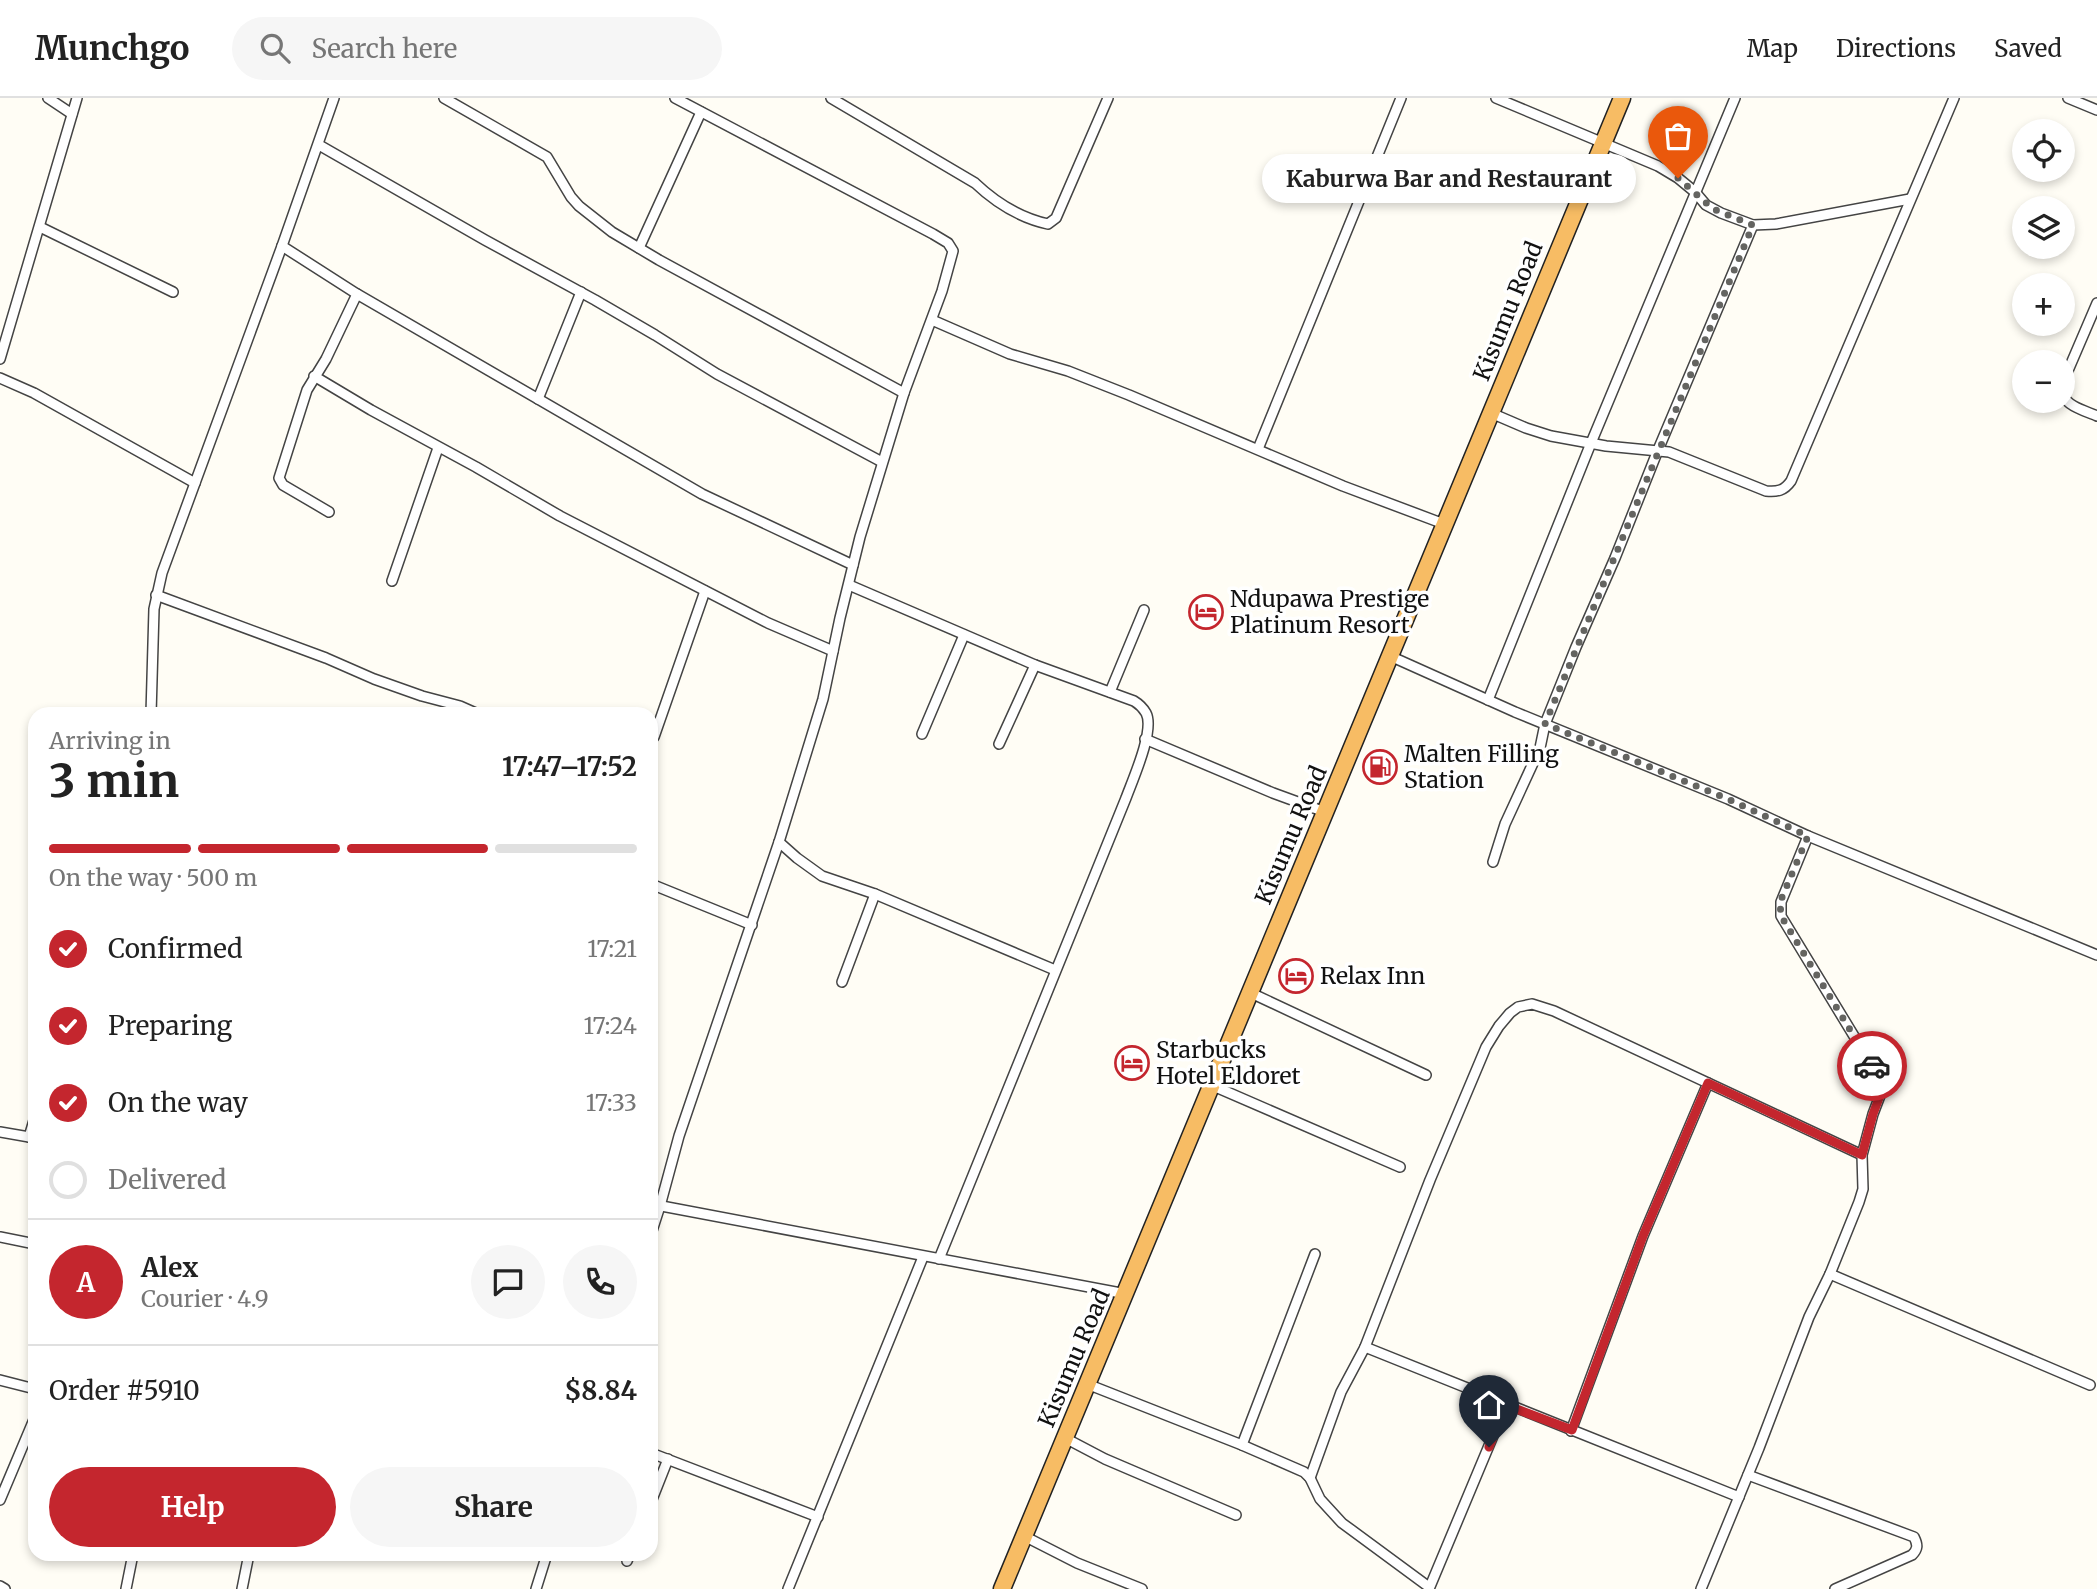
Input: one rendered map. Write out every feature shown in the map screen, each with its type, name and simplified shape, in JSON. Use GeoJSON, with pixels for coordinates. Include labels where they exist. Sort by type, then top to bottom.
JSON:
{"type":"FeatureCollection","features":[{"type":"Feature","properties":{"kind":"highway","name":"Kisumu Road"},"geometry":{"type":"LineString","coordinates":[[1002,1589],[1622,98]]}},
{"type":"Feature","properties":{"kind":"street"},"geometry":{"type":"LineString","coordinates":[[48,98],[72,114]]}},
{"type":"Feature","properties":{"kind":"street"},"geometry":{"type":"LineString","coordinates":[[0,359],[77,98]]}},
{"type":"Feature","properties":{"kind":"street"},"geometry":{"type":"LineString","coordinates":[[151,707],[156,596],[162,573],[334,98]]}},
{"type":"Feature","properties":{"kind":"street"},"geometry":{"type":"LineString","coordinates":[[444,98],[547,157],[571,197],[612,232],[904,393]]}},
{"type":"Feature","properties":{"kind":"street"},"geometry":{"type":"LineString","coordinates":[[658,1199],[779,842],[823,699],[853,565],[882,462],[904,393],[932,320],[953,251],[948,243],[675,98]]}},
{"type":"Feature","properties":{"kind":"street"},"geometry":{"type":"LineString","coordinates":[[831,98],[975,183],[997,202],[1048,224],[1056,218],[1108,98]]}},
{"type":"Feature","properties":{"kind":"street"},"geometry":{"type":"LineString","coordinates":[[1258,449],[1401,98]]}},
{"type":"Feature","properties":{"kind":"street"},"geometry":{"type":"LineString","coordinates":[[1496,98],[1658,166],[1678,178],[1706,205],[1753,225],[1776,224],[1910,199]]}},
{"type":"Feature","properties":{"kind":"street"},"geometry":{"type":"LineString","coordinates":[[1488,700],[1591,443],[1735,98]]}},
{"type":"Feature","properties":{"kind":"street"},"geometry":{"type":"LineString","coordinates":[[1491,413],[1539,432],[1591,443],[1658,450],[1681,456],[1766,491],[1776,492],[1787,486],[1954,98]]}},
{"type":"Feature","properties":{"kind":"street"},"geometry":{"type":"LineString","coordinates":[[2068,98],[2097,110]]}},
{"type":"Feature","properties":{"kind":"street"},"geometry":{"type":"LineString","coordinates":[[639,247],[701,112]]}},
{"type":"Feature","properties":{"kind":"street"},"geometry":{"type":"LineString","coordinates":[[319,145],[581,292],[717,374],[882,462]]}},
{"type":"Feature","properties":{"kind":"street"},"geometry":{"type":"LineString","coordinates":[[1493,862],[1505,824],[1540,748],[1545,724],[1576,647],[1753,225]]}},
{"type":"Feature","properties":{"kind":"street"},"geometry":{"type":"LineString","coordinates":[[40,226],[173,292]]}},
{"type":"Feature","properties":{"kind":"street"},"geometry":{"type":"LineString","coordinates":[[282,246],[357,294],[702,494],[853,565]]}},
{"type":"Feature","properties":{"kind":"street"},"geometry":{"type":"LineString","coordinates":[[538,399],[581,292]]}},
{"type":"Feature","properties":{"kind":"street"},"geometry":{"type":"LineString","coordinates":[[329,512],[283,485],[279,478],[298,414],[314,376],[326,359],[357,294]]}},
{"type":"Feature","properties":{"kind":"street"},"geometry":{"type":"LineString","coordinates":[[2075,354],[2097,303]]}},
{"type":"Feature","properties":{"kind":"street"},"geometry":{"type":"LineString","coordinates":[[932,320],[1010,354],[1068,371],[1343,486],[1444,524]]}},
{"type":"Feature","properties":{"kind":"street"},"geometry":{"type":"LineString","coordinates":[[314,376],[560,516],[768,623],[833,651]]}},
{"type":"Feature","properties":{"kind":"street"},"geometry":{"type":"LineString","coordinates":[[0,377],[34,393],[195,483]]}},
{"type":"Feature","properties":{"kind":"street"},"geometry":{"type":"LineString","coordinates":[[2075,407],[2097,416]]}},
{"type":"Feature","properties":{"kind":"street"},"geometry":{"type":"LineString","coordinates":[[392,582],[438,448]]}},
{"type":"Feature","properties":{"kind":"street"},"geometry":{"type":"LineString","coordinates":[[849,585],[1035,665],[1134,701],[1147,716],[1145,739],[1126,798],[939,1259]]}},
{"type":"Feature","properties":{"kind":"street"},"geometry":{"type":"LineString","coordinates":[[658,726],[705,591]]}},
{"type":"Feature","properties":{"kind":"street"},"geometry":{"type":"LineString","coordinates":[[156,596],[315,654],[374,679],[462,707]]}},
{"type":"Feature","properties":{"kind":"street"},"geometry":{"type":"LineString","coordinates":[[1110,692],[1144,610]]}},
{"type":"Feature","properties":{"kind":"street"},"geometry":{"type":"LineString","coordinates":[[922,734],[964,635]]}},
{"type":"Feature","properties":{"kind":"street"},"geometry":{"type":"LineString","coordinates":[[1390,656],[1488,700],[1728,799],[1808,836],[2097,953]]}},
{"type":"Feature","properties":{"kind":"street"},"geometry":{"type":"LineString","coordinates":[[999,744],[1035,665]]}},
{"type":"Feature","properties":{"kind":"street"},"geometry":{"type":"LineString","coordinates":[[1145,739],[1325,812]]}},
{"type":"Feature","properties":{"kind":"street"},"geometry":{"type":"LineString","coordinates":[[1701,1589],[1863,1189],[1862,1155],[1880,1099],[1878,1077],[1781,916],[1780,902],[1808,836]]}},
{"type":"Feature","properties":{"kind":"street"},"geometry":{"type":"LineString","coordinates":[[779,842],[822,876],[874,894],[1055,970]]}},
{"type":"Feature","properties":{"kind":"street"},"geometry":{"type":"LineString","coordinates":[[658,887],[752,925]]}},
{"type":"Feature","properties":{"kind":"street"},"geometry":{"type":"LineString","coordinates":[[842,982],[874,894]]}},
{"type":"Feature","properties":{"kind":"street"},"geometry":{"type":"LineString","coordinates":[[1251,993],[1426,1075]]}},
{"type":"Feature","properties":{"kind":"street"},"geometry":{"type":"LineString","coordinates":[[1310,1478],[1341,1392],[1365,1347],[1430,1180],[1486,1047],[1510,1013],[1527,1004],[1554,1011],[1862,1155]]}},
{"type":"Feature","properties":{"kind":"street"},"geometry":{"type":"LineString","coordinates":[[1572,1430],[1643,1236],[1708,1083]]}},
{"type":"Feature","properties":{"kind":"street"},"geometry":{"type":"LineString","coordinates":[[1212,1085],[1400,1167]]}},
{"type":"Feature","properties":{"kind":"street"},"geometry":{"type":"LineString","coordinates":[[0,1132],[28,1137]]}},
{"type":"Feature","properties":{"kind":"street"},"geometry":{"type":"LineString","coordinates":[[658,1205],[1126,1294]]}},
{"type":"Feature","properties":{"kind":"street"},"geometry":{"type":"LineString","coordinates":[[0,1237],[28,1243]]}},
{"type":"Feature","properties":{"kind":"street"},"geometry":{"type":"LineString","coordinates":[[1242,1445],[1315,1254]]}},
{"type":"Feature","properties":{"kind":"street"},"geometry":{"type":"LineString","coordinates":[[788,1589],[923,1257]]}},
{"type":"Feature","properties":{"kind":"street"},"geometry":{"type":"LineString","coordinates":[[1830,1274],[2090,1385]]}},
{"type":"Feature","properties":{"kind":"street"},"geometry":{"type":"LineString","coordinates":[[1365,1347],[1739,1497]]}},
{"type":"Feature","properties":{"kind":"street"},"geometry":{"type":"LineString","coordinates":[[0,1380],[28,1387]]}},
{"type":"Feature","properties":{"kind":"street"},"geometry":{"type":"LineString","coordinates":[[1087,1384],[1292,1465],[1310,1478],[1320,1499],[1342,1523],[1429,1588],[1506,1405]]}},
{"type":"Feature","properties":{"kind":"street"},"geometry":{"type":"LineString","coordinates":[[0,1500],[28,1434]]}},
{"type":"Feature","properties":{"kind":"street"},"geometry":{"type":"LineString","coordinates":[[1065,1437],[1105,1459],[1237,1515]]}},
{"type":"Feature","properties":{"kind":"street"},"geometry":{"type":"LineString","coordinates":[[658,1455],[818,1517]]}},
{"type":"Feature","properties":{"kind":"street"},"geometry":{"type":"LineString","coordinates":[[658,1484],[668,1459]]}},
{"type":"Feature","properties":{"kind":"street"},"geometry":{"type":"LineString","coordinates":[[1748,1475],[1914,1537],[1917,1546],[1912,1555],[1835,1589]]}},
{"type":"Feature","properties":{"kind":"street"},"geometry":{"type":"LineString","coordinates":[[1024,1536],[1077,1563],[1142,1589]]}},
{"type":"Feature","properties":{"kind":"street"},"geometry":{"type":"LineString","coordinates":[[126,1589],[132,1561]]}},
{"type":"Feature","properties":{"kind":"street"},"geometry":{"type":"LineString","coordinates":[[242,1589],[248,1561]]}},
{"type":"Feature","properties":{"kind":"street"},"geometry":{"type":"LineString","coordinates":[[536,1589],[545,1561]]}},
{"type":"Feature","properties":{"kind":"street"},"geometry":{"type":"LineString","coordinates":[[0,1586],[5,1589]]}},
{"type":"Feature","properties":{"kind":"way so far"},"geometry":{"type":"LineString","coordinates":[[1678,178],[1706,205],[1753,225],[1545,724],[1728,799],[1808,836],[1780,902],[1781,916],[1872,1066]]}},
{"type":"Feature","properties":{"kind":"place","name":"Kaburwa Bar and Restaurant"},"geometry":{"type":"Point","coordinates":[1678,178]}},
{"type":"Feature","properties":{"kind":"place","name":"Ndupawa Prestige Platinum Resort"},"geometry":{"type":"Point","coordinates":[1206,612]}},
{"type":"Feature","properties":{"kind":"place","name":"Malten Filling Station"},"geometry":{"type":"Point","coordinates":[1380,767]}},
{"type":"Feature","properties":{"kind":"place","name":"Relax Inn"},"geometry":{"type":"Point","coordinates":[1296,976]}},
{"type":"Feature","properties":{"kind":"place","name":"Starbucks Hotel Eldoret"},"geometry":{"type":"Point","coordinates":[1132,1063]}},
{"type":"Feature","properties":{"kind":"route"},"geometry":{"type":"LineString","coordinates":[[1489,1447],[1506,1405],[1572,1430],[1643,1236],[1708,1083],[1862,1155],[1881,1093],[1878,1077],[1872,1066]]}}]}
